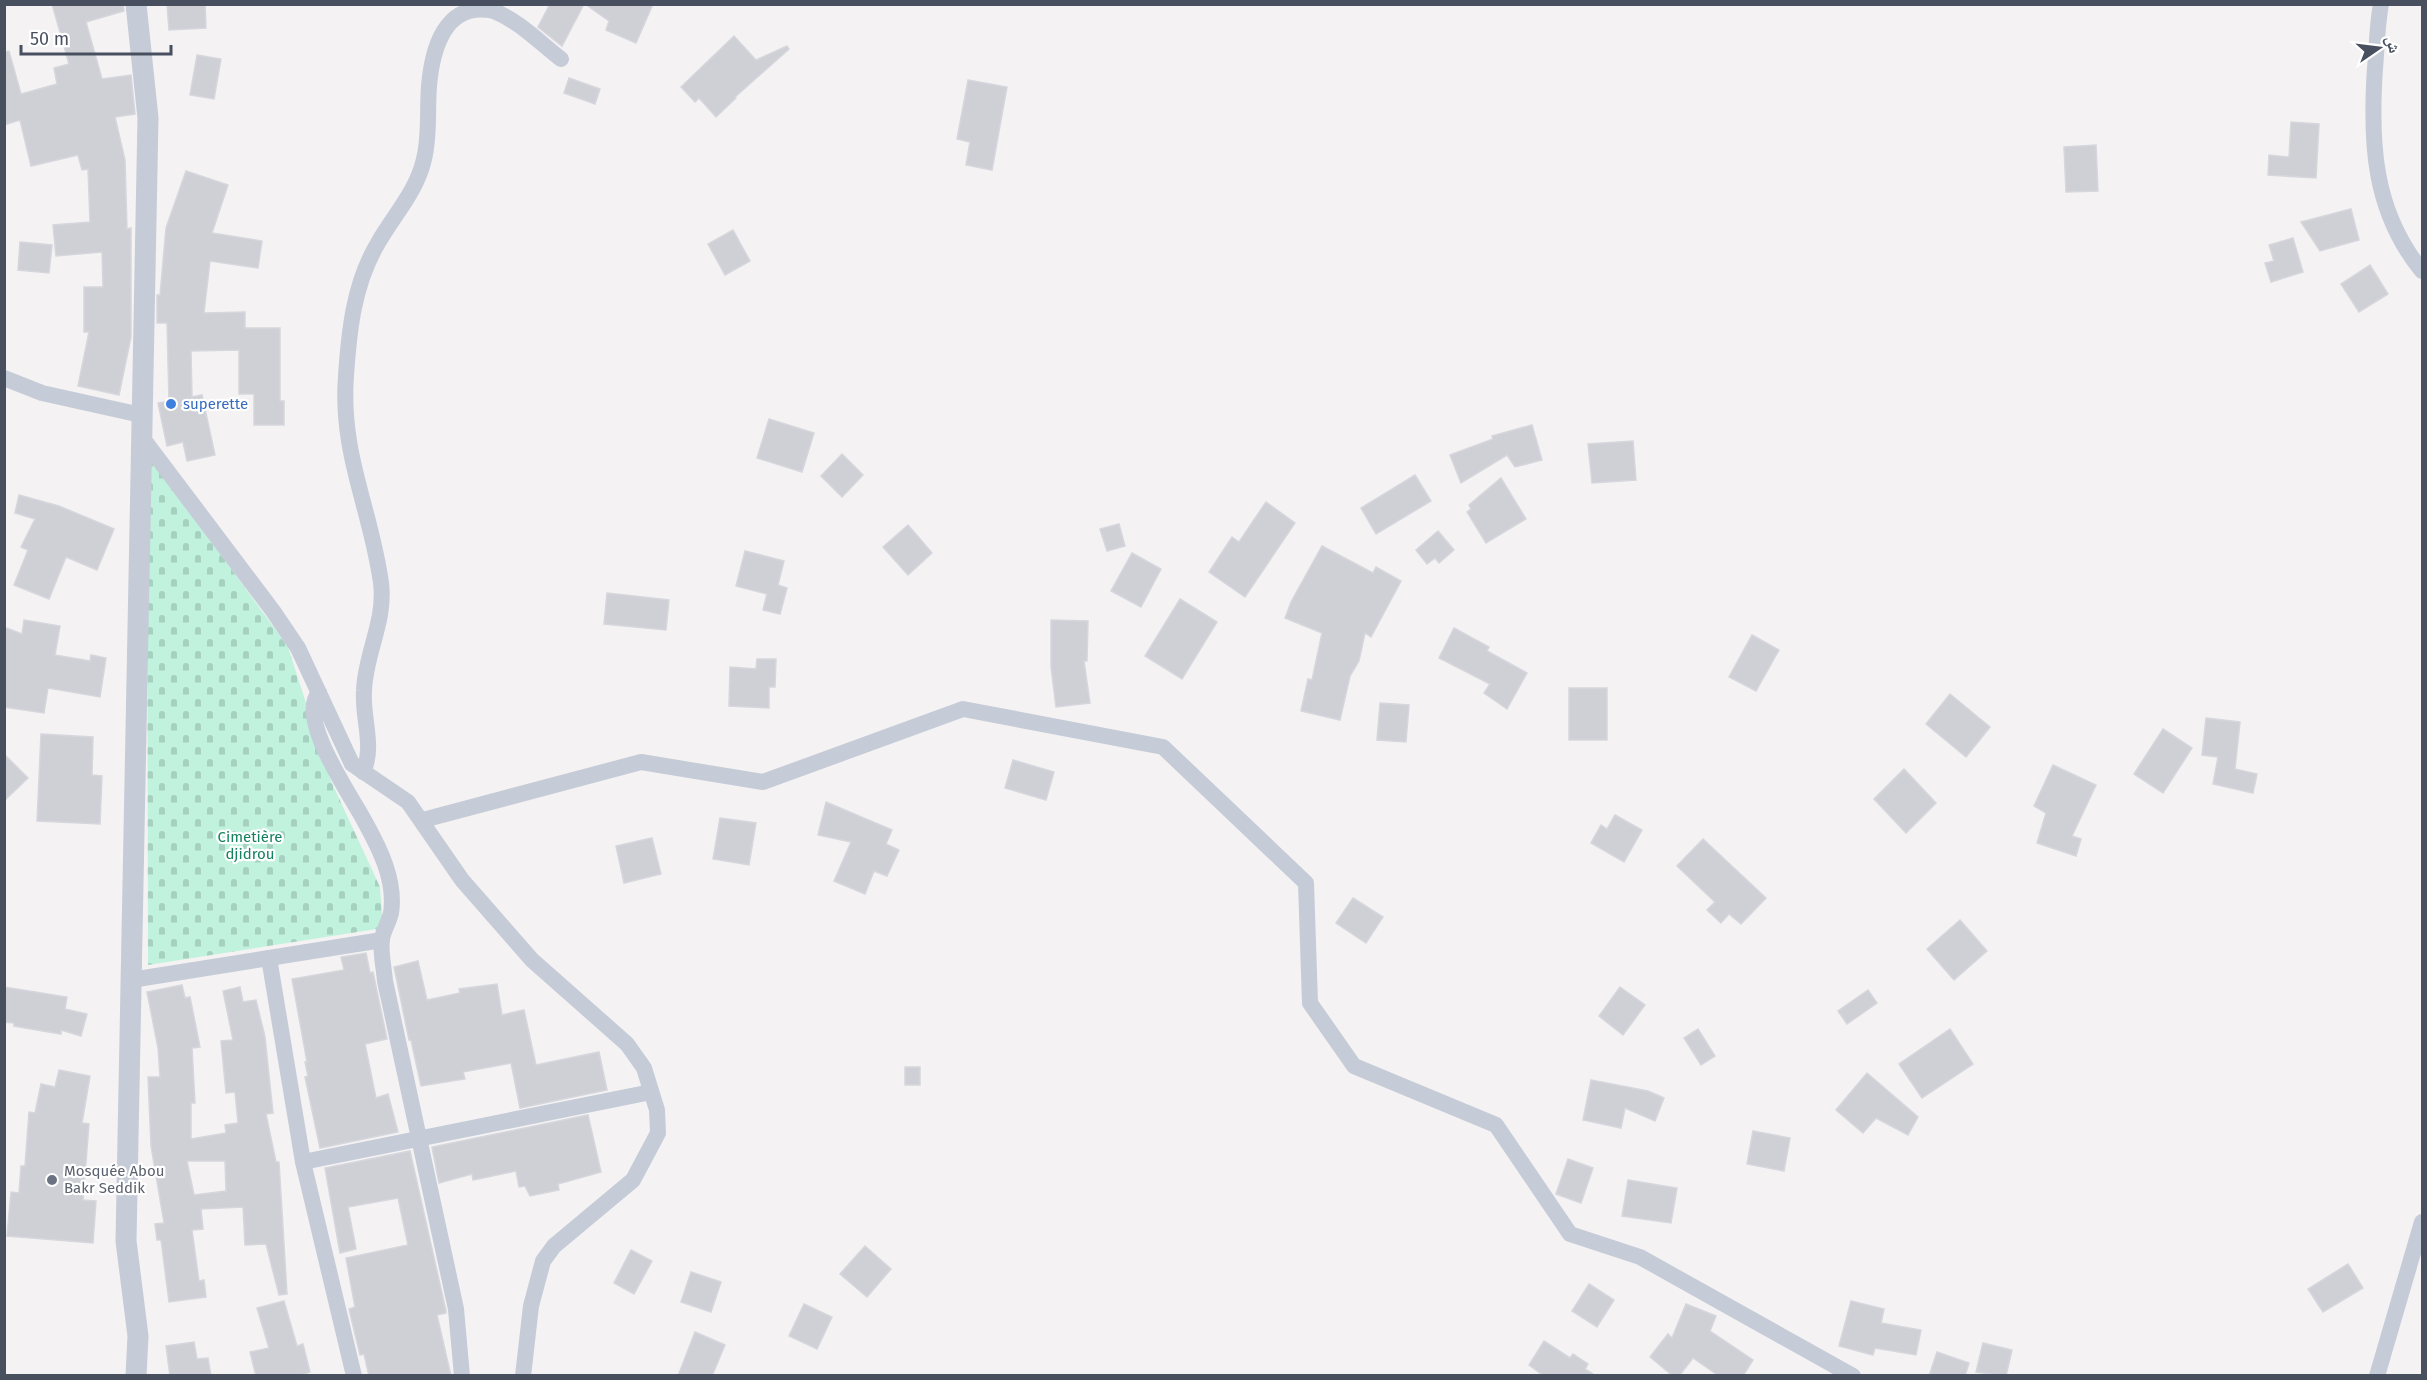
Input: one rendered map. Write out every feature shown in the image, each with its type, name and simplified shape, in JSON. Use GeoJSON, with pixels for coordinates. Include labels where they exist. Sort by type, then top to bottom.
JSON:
{"type":"FeatureCollection","features":[{"type":"Feature","properties":{"kind":"street"},"geometry":{"type":"LineString","coordinates":[[136,4],[148,118],[126,1240],[138,1336],[136,1376]]}},
{"type":"Feature","properties":{"kind":"street"},"geometry":{"type":"LineString","coordinates":[[2381,4],[2372,108],[2373,156],[2381,196],[2410,256],[2422,271]]}},
{"type":"Feature","properties":{"kind":"street"},"geometry":{"type":"LineString","coordinates":[[363,772],[369,761],[363,693],[365,673],[381,618],[382,598],[379,570],[347,440],[345,378],[355,302],[363,271],[378,242],[416,183],[424,160],[432,60],[440,31],[452,16],[471,7],[491,7],[561,59]]}},
{"type":"Feature","properties":{"kind":"street"},"geometry":{"type":"LineString","coordinates":[[4,378],[42,393],[141,415]]}},
{"type":"Feature","properties":{"kind":"street"},"geometry":{"type":"LineString","coordinates":[[141,436],[273,611],[298,648],[352,764],[399,795],[423,820],[462,880],[532,960],[627,1044],[644,1068],[657,1110],[658,1133],[633,1180],[559,1241],[543,1261],[531,1306],[523,1376]]}},
{"type":"Feature","properties":{"kind":"street"},"geometry":{"type":"LineString","coordinates":[[319,693],[314,702],[314,713],[323,743],[332,765],[385,862],[391,890],[391,913],[382,940],[385,981],[456,1309],[462,1376]]}},
{"type":"Feature","properties":{"kind":"street"},"geometry":{"type":"LineString","coordinates":[[423,820],[641,762],[763,782],[963,709],[1163,747],[1306,883],[1310,1003],[1354,1066],[1496,1125],[1570,1234],[1640,1257],[1853,1376]]}},
{"type":"Feature","properties":{"kind":"street"},"geometry":{"type":"LineString","coordinates":[[131,980],[382,940]]}},
{"type":"Feature","properties":{"kind":"street"},"geometry":{"type":"LineString","coordinates":[[269,958],[303,1162],[354,1376]]}},
{"type":"Feature","properties":{"kind":"street"},"geometry":{"type":"LineString","coordinates":[[303,1162],[651,1092]]}},
{"type":"Feature","properties":{"kind":"street"},"geometry":{"type":"LineString","coordinates":[[2377,1376],[2422,1222]]}},
{"type":"Feature","properties":{"kind":"green space","name":"Cimetière djidrou"},"geometry":{"type":"Polygon","coordinates":[[[147,453],[288,647],[331,781],[380,887],[383,928],[148,965],[147,453]]]}},
{"type":"Feature","properties":{"kind":"building"},"geometry":{"type":"Polygon","coordinates":[[[52,4],[123,4],[124,11],[86,22],[102,79],[131,75],[135,114],[115,117],[125,160],[127,229],[131,228],[131,337],[119,395],[78,386],[89,332],[84,332],[84,287],[103,287],[102,252],[56,256],[53,225],[90,222],[88,169],[82,170],[78,155],[31,166],[20,120],[4,125],[4,52],[9,51],[21,94],[57,84],[54,68],[69,64],[52,4]]]}},
{"type":"Feature","properties":{"kind":"building"},"geometry":{"type":"Polygon","coordinates":[[[167,4],[205,4],[206,28],[169,30],[167,4]]]}},
{"type":"Feature","properties":{"kind":"building"},"geometry":{"type":"Polygon","coordinates":[[[550,4],[584,4],[562,46],[538,27],[550,4]]]}},
{"type":"Feature","properties":{"kind":"building"},"geometry":{"type":"Polygon","coordinates":[[[585,4],[653,4],[636,43],[606,30],[609,21],[585,4]]]}},
{"type":"Feature","properties":{"kind":"building"},"geometry":{"type":"Polygon","coordinates":[[[734,36],[756,60],[787,46],[789,49],[716,117],[699,98],[695,102],[681,87],[734,36]]]}},
{"type":"Feature","properties":{"kind":"building"},"geometry":{"type":"Polygon","coordinates":[[[197,55],[221,59],[214,99],[190,95],[197,55]]]}},
{"type":"Feature","properties":{"kind":"building"},"geometry":{"type":"Polygon","coordinates":[[[569,78],[600,89],[595,104],[564,93],[569,78]]]}},
{"type":"Feature","properties":{"kind":"building"},"geometry":{"type":"Polygon","coordinates":[[[968,80],[1007,87],[992,170],[966,165],[970,142],[957,139],[968,80]]]}},
{"type":"Feature","properties":{"kind":"building"},"geometry":{"type":"Polygon","coordinates":[[[2291,122],[2319,124],[2316,178],[2268,175],[2269,155],[2289,157],[2291,122]]]}},
{"type":"Feature","properties":{"kind":"building"},"geometry":{"type":"Polygon","coordinates":[[[2096,145],[2098,191],[2066,192],[2064,147],[2096,145]]]}},
{"type":"Feature","properties":{"kind":"building"},"geometry":{"type":"Polygon","coordinates":[[[186,171],[228,185],[212,233],[262,241],[258,268],[210,261],[204,313],[245,312],[245,328],[280,328],[280,401],[284,401],[284,425],[254,425],[254,394],[239,394],[239,350],[191,351],[192,397],[202,395],[215,455],[187,461],[183,442],[167,446],[158,403],[169,401],[167,323],[157,323],[157,295],[160,295],[166,228],[186,171]]]}},
{"type":"Feature","properties":{"kind":"building"},"geometry":{"type":"Polygon","coordinates":[[[2351,209],[2359,240],[2320,251],[2301,222],[2351,209]]]}},
{"type":"Feature","properties":{"kind":"building"},"geometry":{"type":"Polygon","coordinates":[[[733,230],[750,261],[725,275],[708,244],[733,230]]]}},
{"type":"Feature","properties":{"kind":"building"},"geometry":{"type":"Polygon","coordinates":[[[2293,238],[2303,272],[2271,282],[2265,263],[2274,261],[2269,245],[2293,238]]]}},
{"type":"Feature","properties":{"kind":"building"},"geometry":{"type":"Polygon","coordinates":[[[20,242],[52,245],[49,273],[18,270],[20,242]]]}},
{"type":"Feature","properties":{"kind":"building"},"geometry":{"type":"Polygon","coordinates":[[[2370,265],[2388,294],[2359,312],[2341,284],[2370,265]]]}},
{"type":"Feature","properties":{"kind":"building"},"geometry":{"type":"Polygon","coordinates":[[[769,419],[814,433],[802,472],[757,458],[769,419]]]}},
{"type":"Feature","properties":{"kind":"building"},"geometry":{"type":"Polygon","coordinates":[[[1532,425],[1542,460],[1515,467],[1507,455],[1461,483],[1450,455],[1493,439],[1492,436],[1532,425]]]}},
{"type":"Feature","properties":{"kind":"building"},"geometry":{"type":"Polygon","coordinates":[[[1633,441],[1636,480],[1592,483],[1588,444],[1633,441]]]}},
{"type":"Feature","properties":{"kind":"building"},"geometry":{"type":"Polygon","coordinates":[[[842,454],[863,475],[842,497],[821,476],[842,454]]]}},
{"type":"Feature","properties":{"kind":"building"},"geometry":{"type":"Polygon","coordinates":[[[1415,475],[1431,501],[1376,534],[1361,508],[1415,475]]]}},
{"type":"Feature","properties":{"kind":"building"},"geometry":{"type":"Polygon","coordinates":[[[1501,478],[1526,519],[1486,543],[1467,512],[1471,509],[1469,505],[1501,478]]]}},
{"type":"Feature","properties":{"kind":"building"},"geometry":{"type":"Polygon","coordinates":[[[19,495],[59,506],[114,529],[97,570],[66,557],[49,599],[14,585],[28,550],[21,547],[35,519],[15,513],[19,495]]]}},
{"type":"Feature","properties":{"kind":"building"},"geometry":{"type":"Polygon","coordinates":[[[1266,502],[1295,523],[1245,597],[1209,572],[1232,537],[1239,542],[1266,502]]]}},
{"type":"Feature","properties":{"kind":"building"},"geometry":{"type":"Polygon","coordinates":[[[1119,524],[1125,546],[1107,551],[1100,529],[1119,524]]]}},
{"type":"Feature","properties":{"kind":"building"},"geometry":{"type":"Polygon","coordinates":[[[908,525],[932,553],[908,575],[883,547],[908,525]]]}},
{"type":"Feature","properties":{"kind":"building"},"geometry":{"type":"Polygon","coordinates":[[[1438,531],[1454,550],[1439,563],[1435,558],[1427,564],[1416,550],[1438,531]]]}},
{"type":"Feature","properties":{"kind":"building"},"geometry":{"type":"Polygon","coordinates":[[[1322,546],[1373,573],[1376,567],[1401,581],[1371,637],[1365,633],[1359,661],[1350,676],[1340,720],[1301,711],[1308,679],[1312,680],[1322,633],[1285,618],[1291,602],[1322,546]]]}},
{"type":"Feature","properties":{"kind":"building"},"geometry":{"type":"Polygon","coordinates":[[[745,551],[784,561],[778,585],[787,588],[780,614],[763,610],[767,594],[736,586],[745,551]]]}},
{"type":"Feature","properties":{"kind":"building"},"geometry":{"type":"Polygon","coordinates":[[[1132,553],[1161,569],[1141,607],[1111,591],[1132,553]]]}},
{"type":"Feature","properties":{"kind":"building"},"geometry":{"type":"Polygon","coordinates":[[[607,593],[669,600],[666,630],[604,624],[607,593]]]}},
{"type":"Feature","properties":{"kind":"building"},"geometry":{"type":"Polygon","coordinates":[[[1180,599],[1217,622],[1182,679],[1145,656],[1180,599]]]}},
{"type":"Feature","properties":{"kind":"building"},"geometry":{"type":"Polygon","coordinates":[[[24,620],[60,626],[55,655],[90,661],[91,655],[106,658],[100,697],[48,688],[44,713],[4,707],[4,627],[22,634],[24,620]]]}},
{"type":"Feature","properties":{"kind":"building"},"geometry":{"type":"Polygon","coordinates":[[[1051,620],[1088,621],[1087,661],[1084,661],[1090,703],[1056,707],[1051,667],[1051,620]]]}},
{"type":"Feature","properties":{"kind":"building"},"geometry":{"type":"Polygon","coordinates":[[[1454,628],[1489,647],[1487,651],[1527,673],[1507,709],[1484,693],[1490,684],[1439,658],[1454,628]]]}},
{"type":"Feature","properties":{"kind":"building"},"geometry":{"type":"Polygon","coordinates":[[[1752,635],[1779,650],[1756,691],[1729,677],[1752,635]]]}},
{"type":"Feature","properties":{"kind":"building"},"geometry":{"type":"Polygon","coordinates":[[[757,659],[776,659],[775,687],[769,687],[769,708],[729,706],[730,667],[756,669],[757,659]]]}},
{"type":"Feature","properties":{"kind":"building"},"geometry":{"type":"Polygon","coordinates":[[[1569,688],[1607,688],[1607,740],[1569,740],[1569,688]]]}},
{"type":"Feature","properties":{"kind":"building"},"geometry":{"type":"Polygon","coordinates":[[[1950,694],[1990,727],[1966,757],[1926,724],[1950,694]]]}},
{"type":"Feature","properties":{"kind":"building"},"geometry":{"type":"Polygon","coordinates":[[[1380,703],[1409,705],[1406,742],[1377,740],[1380,703]]]}},
{"type":"Feature","properties":{"kind":"building"},"geometry":{"type":"Polygon","coordinates":[[[2206,718],[2240,722],[2235,769],[2257,774],[2253,793],[2213,784],[2218,757],[2202,755],[2206,718]]]}},
{"type":"Feature","properties":{"kind":"building"},"geometry":{"type":"Polygon","coordinates":[[[2163,729],[2192,748],[2163,793],[2134,774],[2163,729]]]}},
{"type":"Feature","properties":{"kind":"building"},"geometry":{"type":"Polygon","coordinates":[[[41,734],[93,737],[92,775],[102,776],[100,824],[37,821],[41,734]]]}},
{"type":"Feature","properties":{"kind":"building"},"geometry":{"type":"Polygon","coordinates":[[[4,754],[28,778],[4,801],[4,754]]]}},
{"type":"Feature","properties":{"kind":"building"},"geometry":{"type":"Polygon","coordinates":[[[1013,760],[1054,772],[1046,800],[1005,788],[1013,760]]]}},
{"type":"Feature","properties":{"kind":"building"},"geometry":{"type":"Polygon","coordinates":[[[2053,765],[2096,785],[2072,836],[2081,839],[2076,856],[2037,843],[2046,813],[2034,806],[2053,765]]]}},
{"type":"Feature","properties":{"kind":"building"},"geometry":{"type":"Polygon","coordinates":[[[1904,769],[1936,803],[1906,833],[1874,799],[1904,769]]]}},
{"type":"Feature","properties":{"kind":"building"},"geometry":{"type":"Polygon","coordinates":[[[826,802],[892,830],[886,844],[899,850],[887,876],[874,871],[865,894],[834,881],[851,842],[818,835],[826,802]]]}},
{"type":"Feature","properties":{"kind":"building"},"geometry":{"type":"Polygon","coordinates":[[[1615,815],[1642,830],[1624,862],[1591,843],[1601,825],[1607,829],[1615,815]]]}},
{"type":"Feature","properties":{"kind":"building"},"geometry":{"type":"Polygon","coordinates":[[[720,818],[756,823],[749,865],[713,859],[720,818]]]}},
{"type":"Feature","properties":{"kind":"building"},"geometry":{"type":"Polygon","coordinates":[[[652,838],[661,874],[624,883],[616,846],[652,838]]]}},
{"type":"Feature","properties":{"kind":"building"},"geometry":{"type":"Polygon","coordinates":[[[1703,839],[1766,898],[1741,924],[1729,914],[1721,923],[1707,910],[1715,902],[1677,866],[1703,839]]]}},
{"type":"Feature","properties":{"kind":"building"},"geometry":{"type":"Polygon","coordinates":[[[1353,898],[1383,917],[1366,943],[1336,923],[1353,898]]]}},
{"type":"Feature","properties":{"kind":"building"},"geometry":{"type":"Polygon","coordinates":[[[1960,920],[1987,951],[1954,980],[1927,949],[1960,920]]]}},
{"type":"Feature","properties":{"kind":"building"},"geometry":{"type":"Polygon","coordinates":[[[366,953],[370,973],[373,972],[387,1039],[365,1044],[376,1098],[388,1094],[398,1132],[320,1148],[305,1077],[308,1076],[305,1062],[307,1062],[292,979],[344,970],[341,957],[366,953]]]}},
{"type":"Feature","properties":{"kind":"building"},"geometry":{"type":"Polygon","coordinates":[[[418,961],[427,1000],[460,993],[459,989],[497,984],[502,1015],[524,1010],[536,1065],[599,1052],[607,1090],[520,1108],[511,1063],[463,1072],[465,1079],[421,1086],[394,967],[418,961]]]}},
{"type":"Feature","properties":{"kind":"building"},"geometry":{"type":"Polygon","coordinates":[[[182,985],[185,998],[190,997],[200,1047],[192,1048],[195,1103],[191,1103],[191,1139],[226,1133],[225,1125],[238,1123],[235,1092],[226,1093],[221,1041],[233,1040],[223,991],[240,987],[243,1002],[256,1000],[265,1037],[273,1113],[266,1114],[276,1162],[279,1162],[287,1294],[279,1295],[266,1244],[245,1245],[243,1207],[201,1209],[203,1229],[192,1230],[199,1281],[204,1280],[206,1297],[169,1302],[161,1240],[157,1240],[155,1224],[164,1223],[151,1146],[148,1077],[160,1077],[158,1048],[147,992],[182,985]],[[187,1161],[194,1195],[226,1191],[225,1161],[187,1161]]]}},
{"type":"Feature","properties":{"kind":"building"},"geometry":{"type":"Polygon","coordinates":[[[4,987],[67,997],[65,1009],[87,1014],[81,1036],[61,1030],[61,1034],[14,1026],[14,1023],[4,1022],[4,987]]]}},
{"type":"Feature","properties":{"kind":"building"},"geometry":{"type":"Polygon","coordinates":[[[1620,987],[1645,1005],[1623,1035],[1599,1016],[1620,987]]]}},
{"type":"Feature","properties":{"kind":"building"},"geometry":{"type":"Polygon","coordinates":[[[1868,990],[1877,1003],[1847,1024],[1838,1011],[1868,990]]]}},
{"type":"Feature","properties":{"kind":"building"},"geometry":{"type":"Polygon","coordinates":[[[1698,1029],[1715,1056],[1701,1065],[1684,1038],[1698,1029]]]}},
{"type":"Feature","properties":{"kind":"building"},"geometry":{"type":"Polygon","coordinates":[[[1950,1029],[1973,1064],[1922,1098],[1899,1064],[1950,1029]]]}},
{"type":"Feature","properties":{"kind":"building"},"geometry":{"type":"Polygon","coordinates":[[[905,1067],[920,1067],[920,1085],[905,1085],[905,1067]]]}},
{"type":"Feature","properties":{"kind":"building","name":"Mosquée Abou Bakr Seddik"},"geometry":{"type":"Polygon","coordinates":[[[59,1070],[90,1076],[82,1123],[89,1124],[83,1200],[96,1201],[93,1243],[7,1236],[11,1192],[19,1193],[21,1166],[25,1166],[29,1112],[35,1113],[41,1084],[55,1087],[59,1070]]]}},
{"type":"Feature","properties":{"kind":"building"},"geometry":{"type":"Polygon","coordinates":[[[1867,1073],[1918,1117],[1908,1135],[1876,1118],[1863,1133],[1836,1110],[1867,1073]]]}},
{"type":"Feature","properties":{"kind":"building"},"geometry":{"type":"Polygon","coordinates":[[[1591,1080],[1648,1091],[1664,1098],[1655,1121],[1625,1108],[1621,1128],[1583,1120],[1591,1080]]]}},
{"type":"Feature","properties":{"kind":"building"},"geometry":{"type":"Polygon","coordinates":[[[588,1115],[601,1172],[558,1184],[559,1190],[530,1196],[525,1186],[519,1187],[516,1171],[473,1180],[472,1174],[439,1183],[432,1147],[588,1115]]]}},
{"type":"Feature","properties":{"kind":"building"},"geometry":{"type":"Polygon","coordinates":[[[1753,1131],[1790,1138],[1784,1171],[1747,1164],[1753,1131]]]}},
{"type":"Feature","properties":{"kind":"building"},"geometry":{"type":"Polygon","coordinates":[[[410,1151],[446,1311],[446,1313],[437,1315],[451,1376],[369,1376],[364,1354],[360,1355],[349,1309],[355,1307],[346,1258],[408,1245],[398,1198],[348,1207],[356,1249],[340,1253],[325,1168],[410,1151]]]}},
{"type":"Feature","properties":{"kind":"building"},"geometry":{"type":"Polygon","coordinates":[[[1568,1159],[1593,1168],[1581,1203],[1556,1194],[1568,1159]]]}},
{"type":"Feature","properties":{"kind":"building"},"geometry":{"type":"Polygon","coordinates":[[[1628,1180],[1677,1188],[1671,1223],[1622,1216],[1628,1180]]]}},
{"type":"Feature","properties":{"kind":"building"},"geometry":{"type":"Polygon","coordinates":[[[865,1246],[891,1269],[867,1297],[840,1274],[865,1246]]]}},
{"type":"Feature","properties":{"kind":"building"},"geometry":{"type":"Polygon","coordinates":[[[631,1250],[652,1261],[634,1294],[614,1283],[631,1250]]]}},
{"type":"Feature","properties":{"kind":"building"},"geometry":{"type":"Polygon","coordinates":[[[2348,1264],[2363,1288],[2323,1312],[2308,1289],[2348,1264]]]}},
{"type":"Feature","properties":{"kind":"building"},"geometry":{"type":"Polygon","coordinates":[[[691,1272],[721,1282],[711,1312],[681,1302],[691,1272]]]}},
{"type":"Feature","properties":{"kind":"building"},"geometry":{"type":"Polygon","coordinates":[[[1589,1284],[1614,1300],[1597,1327],[1572,1311],[1589,1284]]]}},
{"type":"Feature","properties":{"kind":"building"},"geometry":{"type":"Polygon","coordinates":[[[284,1301],[297,1346],[303,1344],[310,1372],[299,1376],[256,1376],[250,1352],[269,1348],[257,1308],[284,1301]]]}},
{"type":"Feature","properties":{"kind":"building"},"geometry":{"type":"Polygon","coordinates":[[[1851,1301],[1884,1309],[1881,1323],[1921,1330],[1916,1355],[1875,1348],[1873,1355],[1839,1346],[1851,1301]]]}},
{"type":"Feature","properties":{"kind":"building"},"geometry":{"type":"Polygon","coordinates":[[[804,1304],[832,1317],[817,1349],[789,1336],[804,1304]]]}},
{"type":"Feature","properties":{"kind":"building"},"geometry":{"type":"Polygon","coordinates":[[[1686,1304],[1716,1316],[1710,1331],[1753,1360],[1743,1376],[1719,1376],[1693,1358],[1679,1376],[1673,1376],[1650,1357],[1668,1334],[1672,1338],[1686,1304]]]}},
{"type":"Feature","properties":{"kind":"building"},"geometry":{"type":"Polygon","coordinates":[[[695,1332],[725,1345],[712,1376],[678,1376],[695,1332]]]}},
{"type":"Feature","properties":{"kind":"building"},"geometry":{"type":"Polygon","coordinates":[[[1544,1341],[1570,1358],[1573,1354],[1588,1364],[1585,1369],[1596,1376],[1544,1376],[1529,1365],[1544,1341]]]}},
{"type":"Feature","properties":{"kind":"building"},"geometry":{"type":"Polygon","coordinates":[[[194,1342],[197,1359],[208,1358],[211,1376],[170,1376],[166,1346],[194,1342]]]}},
{"type":"Feature","properties":{"kind":"building"},"geometry":{"type":"Polygon","coordinates":[[[1983,1343],[2012,1350],[2006,1376],[1976,1372],[1983,1343]]]}},
{"type":"Feature","properties":{"kind":"building"},"geometry":{"type":"Polygon","coordinates":[[[1937,1352],[1969,1363],[1965,1376],[1929,1376],[1937,1352]]]}},
{"type":"Feature","properties":{"kind":"place","name":"superette"},"geometry":{"type":"Point","coordinates":[171,404]}},
{"type":"Feature","properties":{"kind":"place","name":"Mosquée Abou Bakr Seddik"},"geometry":{"type":"Point","coordinates":[52,1180]}}]}
